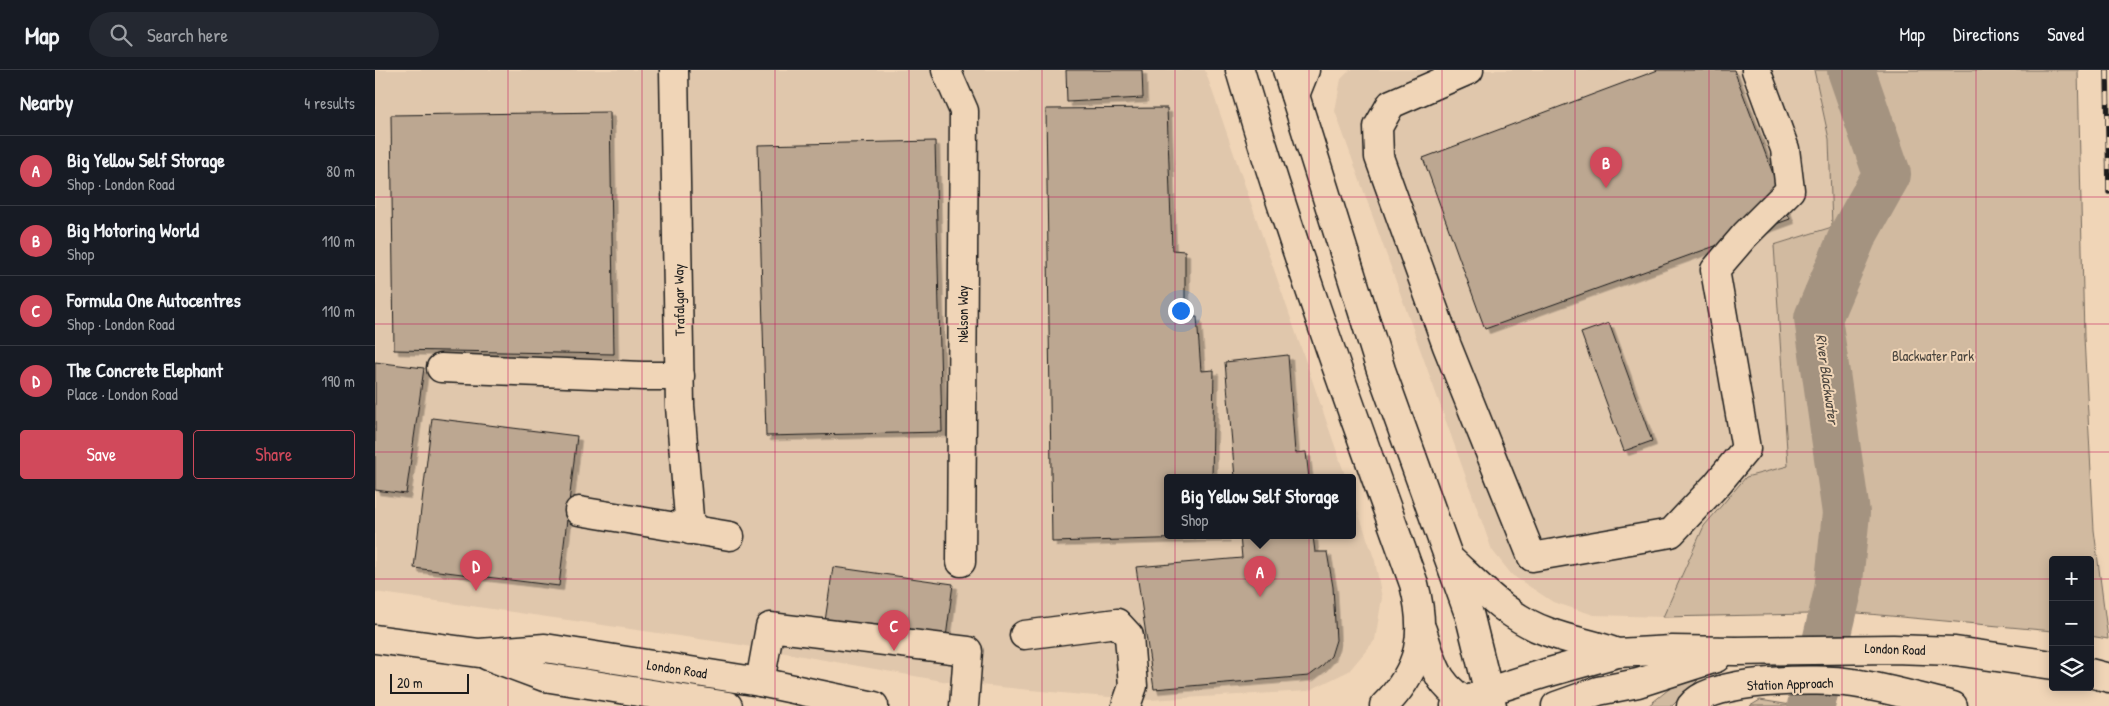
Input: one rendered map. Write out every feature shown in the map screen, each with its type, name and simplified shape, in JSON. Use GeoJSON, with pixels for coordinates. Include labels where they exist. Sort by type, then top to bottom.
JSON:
{"type":"FeatureCollection","features":[{"type":"Feature","properties":{"kind":"main road","name":"Trafalgar Way"},"geometry":{"type":"LineString","coordinates":[[674,70],[680,406],[690,530]]}},
{"type":"Feature","properties":{"kind":"main road","name":"Nelson Way"},"geometry":{"type":"LineString","coordinates":[[946,70],[964,111],[961,562]]}},
{"type":"Feature","properties":{"kind":"main road"},"geometry":{"type":"LineString","coordinates":[[1240,70],[1281,207],[1354,420],[1414,584],[1420,608],[1422,629],[1441,681],[1475,702]]}},
{"type":"Feature","properties":{"kind":"main road"},"geometry":{"type":"LineString","coordinates":[[1305,70],[1291,82],[1381,370],[1470,617],[1475,702]]}},
{"type":"Feature","properties":{"kind":"main road"},"geometry":{"type":"LineString","coordinates":[[1469,70],[1391,104],[1378,127],[1379,156],[1447,346],[1533,556],[1671,533],[1717,484],[1746,449],[1715,270],[1745,235],[1790,190],[1785,149],[1756,70]]}},
{"type":"Feature","properties":{"kind":"main road"},"geometry":{"type":"LineString","coordinates":[[441,368],[680,376]]}},
{"type":"Feature","properties":{"kind":"main road"},"geometry":{"type":"LineString","coordinates":[[579,511],[730,536]]}},
{"type":"Feature","properties":{"kind":"main road"},"geometry":{"type":"LineString","coordinates":[[1449,557],[1511,614],[1548,632],[1597,645],[1617,653]]}},
{"type":"Feature","properties":{"kind":"main road"},"geometry":{"type":"LineString","coordinates":[[1024,635],[1117,622],[1129,636],[1133,686],[1126,706]]}},
{"type":"Feature","properties":{"kind":"main road"},"geometry":{"type":"LineString","coordinates":[[762,670],[770,627],[968,652],[964,700]]}},
{"type":"Feature","properties":{"kind":"main road"},"geometry":{"type":"LineString","coordinates":[[1384,706],[1395,696],[1410,673],[1419,647],[1422,629]]}},
{"type":"Feature","properties":{"kind":"main road","name":"London Road"},"geometry":{"type":"LineString","coordinates":[[375,640],[479,653],[545,648],[762,670],[873,706]]}},
{"type":"Feature","properties":{"kind":"main road","name":"London Road"},"geometry":{"type":"LineString","coordinates":[[1475,702],[1562,668],[1617,653],[1672,650],[1736,651],[1866,648],[1955,651],[2049,664]]}},
{"type":"Feature","properties":{"kind":"main road","name":"London Road"},"geometry":{"type":"LineString","coordinates":[[1638,683],[1736,651]]}},
{"type":"Feature","properties":{"kind":"main road","name":"London Road"},"geometry":{"type":"LineString","coordinates":[[479,653],[544,677],[648,699],[728,706]]}},
{"type":"Feature","properties":{"kind":"main road","name":"Station Approach"},"geometry":{"type":"LineString","coordinates":[[1691,706],[1709,692],[1751,683],[1824,680],[1851,683],[1953,706]]}},
{"type":"Feature","properties":{"kind":"main road"},"geometry":{"type":"LineString","coordinates":[[1556,706],[1598,691],[1638,683]]}},
{"type":"Feature","properties":{"kind":"main road"},"geometry":{"type":"LineString","coordinates":[[1608,706],[1621,694],[1638,683]]}},
{"type":"Feature","properties":{"kind":"shaded area"},"geometry":{"type":"Polygon","coordinates":[[[375,70],[1205,70],[1345,474],[1164,474],[1164,539],[1356,539],[1356,506],[1375,561],[1382,598],[1375,640],[1349,671],[1308,691],[1149,700],[948,682],[741,645],[375,592],[375,70]]]}},
{"type":"Feature","properties":{"kind":"shaded area"},"geometry":{"type":"Polygon","coordinates":[[[1350,70],[1814,70],[1829,139],[1832,227],[1774,246],[1788,466],[1746,478],[1704,526],[1663,617],[1594,615],[1553,602],[1512,575],[1492,550],[1335,111],[1341,79],[1350,70]]]}},
{"type":"Feature","properties":{"kind":"green space","name":"Blackwater Park"},"geometry":{"type":"Polygon","coordinates":[[[1814,70],[2078,70],[2084,337],[2094,530],[2108,639],[2094,637],[2094,556],[2049,556],[2049,631],[1858,613],[1663,617],[1704,526],[1746,477],[1788,466],[1774,245],[1832,227],[1829,139],[1814,70]]]}},
{"type":"Feature","properties":{"kind":"green space"},"geometry":{"type":"Polygon","coordinates":[[[1698,680],[1672,706],[1648,706],[1674,685],[1698,680]]]}},
{"type":"Feature","properties":{"kind":"green space"},"geometry":{"type":"Polygon","coordinates":[[[1760,700],[1797,706],[1750,706],[1760,700]]]}},
{"type":"Feature","properties":{"kind":"building"},"geometry":{"type":"Polygon","coordinates":[[[1066,70],[1142,70],[1143,98],[1067,102],[1066,70]]]}},
{"type":"Feature","properties":{"kind":"building"},"geometry":{"type":"Polygon","coordinates":[[[1658,70],[1734,70],[1790,219],[1485,329],[1423,158],[1658,70]]]}},
{"type":"Feature","properties":{"kind":"building"},"geometry":{"type":"Polygon","coordinates":[[[1167,108],[1172,250],[1185,251],[1185,317],[1197,317],[1201,371],[1214,370],[1212,474],[1164,474],[1164,539],[1052,542],[1046,109],[1167,108]]]}},
{"type":"Feature","properties":{"kind":"building"},"geometry":{"type":"Polygon","coordinates":[[[610,112],[614,354],[394,350],[391,115],[610,112]]]}},
{"type":"Feature","properties":{"kind":"building"},"geometry":{"type":"Polygon","coordinates":[[[935,141],[942,432],[766,436],[758,145],[935,141]]]}},
{"type":"Feature","properties":{"kind":"building"},"geometry":{"type":"Polygon","coordinates":[[[1609,323],[1652,441],[1624,451],[1581,333],[1609,323]]]}},
{"type":"Feature","properties":{"kind":"building"},"geometry":{"type":"Polygon","coordinates":[[[1288,355],[1295,453],[1306,452],[1309,474],[1235,474],[1225,362],[1288,355]]]}},
{"type":"Feature","properties":{"kind":"building"},"geometry":{"type":"Polygon","coordinates":[[[375,362],[424,368],[406,494],[375,490],[375,362]]]}},
{"type":"Feature","properties":{"kind":"building"},"geometry":{"type":"Polygon","coordinates":[[[432,418],[577,436],[559,586],[414,568],[432,418]]]}},
{"type":"Feature","properties":{"kind":"building"},"geometry":{"type":"Polygon","coordinates":[[[1240,539],[1313,539],[1315,552],[1327,552],[1333,587],[1336,640],[1331,656],[1309,676],[1154,689],[1136,567],[1242,558],[1240,539]]]}},
{"type":"Feature","properties":{"kind":"building"},"geometry":{"type":"Polygon","coordinates":[[[833,567],[953,584],[945,645],[824,628],[833,567]]]}},
{"type":"Feature","properties":{"kind":"waterway","name":"River Blackwater"},"geometry":{"type":"LineString","coordinates":[[1811,706],[1838,591],[1846,513],[1818,318],[1853,235],[1887,174],[1851,70]]}},
{"type":"Feature","properties":{"kind":"railway"},"geometry":{"type":"LineString","coordinates":[[2107,70],[2109,192]]}},
{"type":"Feature","properties":{"kind":"place","name":"Big Motoring World"},"geometry":{"type":"Point","coordinates":[1606,188]}},
{"type":"Feature","properties":{"kind":"place","name":"The Concrete Elephant"},"geometry":{"type":"Point","coordinates":[476,591]}},
{"type":"Feature","properties":{"kind":"place","name":"Big Yellow Self Storage"},"geometry":{"type":"Point","coordinates":[1260,597]}},
{"type":"Feature","properties":{"kind":"place","name":"Formula One Autocentres"},"geometry":{"type":"Point","coordinates":[894,651]}}]}
